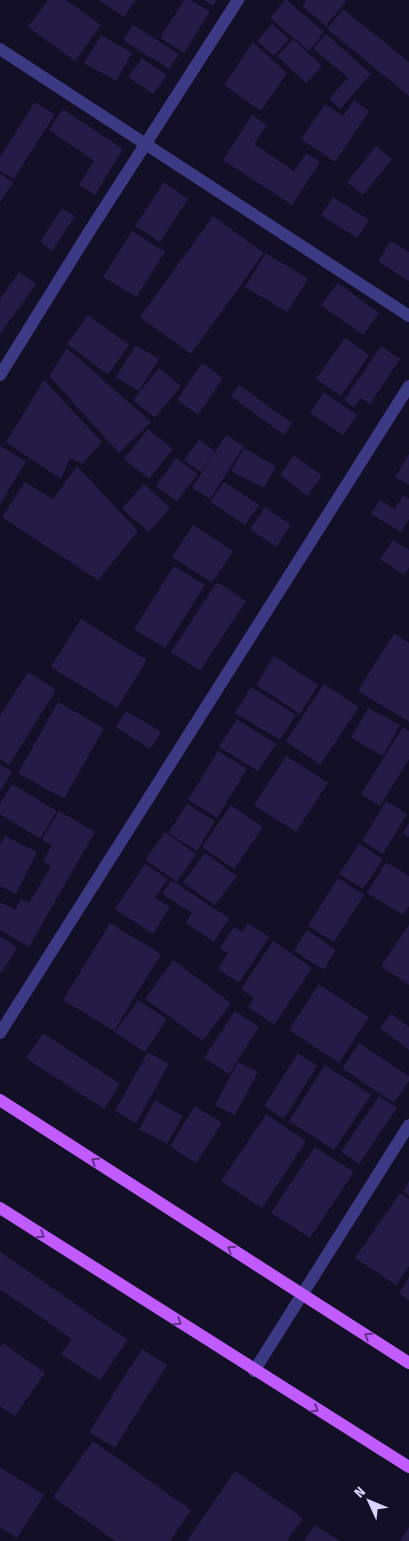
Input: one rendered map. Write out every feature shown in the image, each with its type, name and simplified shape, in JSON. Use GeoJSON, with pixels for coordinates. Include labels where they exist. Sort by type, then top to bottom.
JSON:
{"type":"FeatureCollection","features":[{"type":"Feature","properties":{"kind":"main road"},"geometry":{"type":"LineString","coordinates":[[0,1100],[409,1363]]}},
{"type":"Feature","properties":{"kind":"main road"},"geometry":{"type":"LineString","coordinates":[[0,1208],[409,1468]]}},
{"type":"Feature","properties":{"kind":"street"},"geometry":{"type":"LineString","coordinates":[[0,375],[238,0]]}},
{"type":"Feature","properties":{"kind":"street"},"geometry":{"type":"LineString","coordinates":[[0,50],[409,316]]}},
{"type":"Feature","properties":{"kind":"street"},"geometry":{"type":"LineString","coordinates":[[0,1033],[409,386]]}},
{"type":"Feature","properties":{"kind":"street"},"geometry":{"type":"LineString","coordinates":[[254,1371],[409,1125]]}},
{"type":"Feature","properties":{"kind":"building"},"geometry":{"type":"Polygon","coordinates":[[[48,0],[66,0],[101,25],[75,61],[28,27],[48,0]]]}},
{"type":"Feature","properties":{"kind":"building"},"geometry":{"type":"Polygon","coordinates":[[[99,0],[136,0],[124,17],[99,0]]]}},
{"type":"Feature","properties":{"kind":"building"},"geometry":{"type":"Polygon","coordinates":[[[184,0],[191,0],[210,12],[184,53],[160,38],[184,0]]]}},
{"type":"Feature","properties":{"kind":"building"},"geometry":{"type":"Polygon","coordinates":[[[204,0],[216,0],[213,6],[204,0]]]}},
{"type":"Feature","properties":{"kind":"building"},"geometry":{"type":"Polygon","coordinates":[[[285,0],[324,32],[309,51],[270,18],[285,0]]]}},
{"type":"Feature","properties":{"kind":"building"},"geometry":{"type":"Polygon","coordinates":[[[307,0],[347,0],[326,26],[302,6],[307,0]]]}},
{"type":"Feature","properties":{"kind":"building"},"geometry":{"type":"Polygon","coordinates":[[[343,9],[409,62],[409,96],[327,29],[343,9]]]}},
{"type":"Feature","properties":{"kind":"building"},"geometry":{"type":"Polygon","coordinates":[[[272,24],[289,39],[274,56],[257,41],[272,24]]]}},
{"type":"Feature","properties":{"kind":"building"},"geometry":{"type":"Polygon","coordinates":[[[133,25],[179,54],[169,69],[123,40],[133,25]]]}},
{"type":"Feature","properties":{"kind":"building"},"geometry":{"type":"Polygon","coordinates":[[[326,34],[371,74],[340,109],[329,99],[348,78],[313,48],[326,34]]]}},
{"type":"Feature","properties":{"kind":"building"},"geometry":{"type":"Polygon","coordinates":[[[101,35],[132,53],[116,81],[84,63],[101,35]]]}},
{"type":"Feature","properties":{"kind":"building"},"geometry":{"type":"Polygon","coordinates":[[[293,39],[322,66],[306,83],[277,56],[293,39]]]}},
{"type":"Feature","properties":{"kind":"building"},"geometry":{"type":"Polygon","coordinates":[[[253,42],[287,73],[261,111],[224,85],[253,42]]]}},
{"type":"Feature","properties":{"kind":"building"},"geometry":{"type":"Polygon","coordinates":[[[142,58],[167,75],[153,94],[128,77],[142,58]]]}},
{"type":"Feature","properties":{"kind":"building"},"geometry":{"type":"Polygon","coordinates":[[[354,100],[369,111],[335,162],[301,139],[325,104],[343,116],[354,100]]]}},
{"type":"Feature","properties":{"kind":"building"},"geometry":{"type":"Polygon","coordinates":[[[35,102],[55,114],[14,179],[0,171],[0,157],[35,102]]]}},
{"type":"Feature","properties":{"kind":"building"},"geometry":{"type":"Polygon","coordinates":[[[63,109],[123,149],[95,195],[79,185],[94,161],[49,130],[63,109]]]}},
{"type":"Feature","properties":{"kind":"building"},"geometry":{"type":"Polygon","coordinates":[[[252,115],[267,125],[254,144],[294,171],[306,153],[320,162],[292,205],[223,160],[252,115]]]}},
{"type":"Feature","properties":{"kind":"building"},"geometry":{"type":"Polygon","coordinates":[[[376,146],[392,159],[363,195],[347,182],[376,146]]]}},
{"type":"Feature","properties":{"kind":"building"},"geometry":{"type":"Polygon","coordinates":[[[0,174],[13,182],[0,203],[0,174]]]}},
{"type":"Feature","properties":{"kind":"building"},"geometry":{"type":"Polygon","coordinates":[[[164,182],[188,199],[160,242],[135,226],[164,182]]]}},
{"type":"Feature","properties":{"kind":"building"},"geometry":{"type":"Polygon","coordinates":[[[333,197],[369,220],[357,238],[321,215],[333,197]]]}},
{"type":"Feature","properties":{"kind":"building"},"geometry":{"type":"Polygon","coordinates":[[[62,208],[75,216],[52,251],[40,242],[62,208]]]}},
{"type":"Feature","properties":{"kind":"building"},"geometry":{"type":"Polygon","coordinates":[[[213,216],[264,253],[191,354],[140,317],[213,216]]]}},
{"type":"Feature","properties":{"kind":"building"},"geometry":{"type":"Polygon","coordinates":[[[132,231],[165,252],[136,297],[103,277],[132,231]]]}},
{"type":"Feature","properties":{"kind":"building"},"geometry":{"type":"Polygon","coordinates":[[[391,241],[409,252],[409,281],[378,261],[391,241]]]}},
{"type":"Feature","properties":{"kind":"building"},"geometry":{"type":"Polygon","coordinates":[[[266,253],[308,279],[287,312],[245,287],[266,253]]]}},
{"type":"Feature","properties":{"kind":"building"},"geometry":{"type":"Polygon","coordinates":[[[19,272],[36,284],[0,334],[0,299],[19,272]]]}},
{"type":"Feature","properties":{"kind":"building"},"geometry":{"type":"Polygon","coordinates":[[[338,283],[379,313],[363,335],[321,305],[338,283]]]}},
{"type":"Feature","properties":{"kind":"building"},"geometry":{"type":"Polygon","coordinates":[[[88,315],[129,345],[108,375],[67,344],[88,315]]]}},
{"type":"Feature","properties":{"kind":"building"},"geometry":{"type":"Polygon","coordinates":[[[345,338],[369,355],[341,396],[316,379],[345,338]]]}},
{"type":"Feature","properties":{"kind":"building"},"geometry":{"type":"Polygon","coordinates":[[[136,345],[159,359],[139,391],[116,377],[136,345]]]}},
{"type":"Feature","properties":{"kind":"building"},"geometry":{"type":"Polygon","coordinates":[[[381,346],[400,359],[370,404],[361,398],[354,408],[344,400],[381,346]]]}},
{"type":"Feature","properties":{"kind":"building"},"geometry":{"type":"Polygon","coordinates":[[[67,348],[151,422],[119,453],[49,376],[67,348]]]}},
{"type":"Feature","properties":{"kind":"building"},"geometry":{"type":"Polygon","coordinates":[[[202,363],[223,378],[198,415],[177,400],[202,363]]]}},
{"type":"Feature","properties":{"kind":"building"},"geometry":{"type":"Polygon","coordinates":[[[159,368],[181,386],[155,418],[133,400],[159,368]]]}},
{"type":"Feature","properties":{"kind":"building"},"geometry":{"type":"Polygon","coordinates":[[[44,380],[102,442],[82,464],[70,458],[61,479],[6,442],[44,380]]]}},
{"type":"Feature","properties":{"kind":"building"},"geometry":{"type":"Polygon","coordinates":[[[239,385],[292,423],[284,435],[231,396],[239,385]]]}},
{"type":"Feature","properties":{"kind":"building"},"geometry":{"type":"Polygon","coordinates":[[[324,392],[357,415],[343,435],[310,413],[324,392]]]}},
{"type":"Feature","properties":{"kind":"building"},"geometry":{"type":"Polygon","coordinates":[[[148,429],[173,449],[149,479],[124,459],[148,429]]]}},
{"type":"Feature","properties":{"kind":"building"},"geometry":{"type":"Polygon","coordinates":[[[226,435],[244,446],[210,499],[192,488],[226,435]]]}},
{"type":"Feature","properties":{"kind":"building"},"geometry":{"type":"Polygon","coordinates":[[[199,439],[215,451],[201,472],[184,460],[199,439]]]}},
{"type":"Feature","properties":{"kind":"building"},"geometry":{"type":"Polygon","coordinates":[[[0,446],[26,461],[0,505],[0,446]]]}},
{"type":"Feature","properties":{"kind":"building"},"geometry":{"type":"Polygon","coordinates":[[[244,448],[276,466],[264,488],[231,471],[244,448]]]}},
{"type":"Feature","properties":{"kind":"building"},"geometry":{"type":"Polygon","coordinates":[[[409,454],[409,485],[395,477],[409,454]]]}},
{"type":"Feature","properties":{"kind":"building"},"geometry":{"type":"Polygon","coordinates":[[[294,455],[322,476],[307,496],[280,475],[294,455]]]}},
{"type":"Feature","properties":{"kind":"building"},"geometry":{"type":"Polygon","coordinates":[[[176,458],[198,474],[177,501],[156,486],[176,458]]]}},
{"type":"Feature","properties":{"kind":"building"},"geometry":{"type":"Polygon","coordinates":[[[77,466],[138,531],[98,580],[2,517],[25,482],[53,499],[77,466]]]}},
{"type":"Feature","properties":{"kind":"building"},"geometry":{"type":"Polygon","coordinates":[[[224,482],[259,505],[245,525],[210,502],[224,482]]]}},
{"type":"Feature","properties":{"kind":"building"},"geometry":{"type":"Polygon","coordinates":[[[144,484],[170,508],[149,532],[122,509],[144,484]]]}},
{"type":"Feature","properties":{"kind":"building"},"geometry":{"type":"Polygon","coordinates":[[[403,495],[409,499],[409,519],[401,532],[371,514],[380,500],[395,509],[403,495]]]}},
{"type":"Feature","properties":{"kind":"building"},"geometry":{"type":"Polygon","coordinates":[[[265,507],[291,525],[276,547],[250,529],[265,507]]]}},
{"type":"Feature","properties":{"kind":"building"},"geometry":{"type":"Polygon","coordinates":[[[193,525],[233,551],[212,583],[172,557],[193,525]]]}},
{"type":"Feature","properties":{"kind":"building"},"geometry":{"type":"Polygon","coordinates":[[[393,540],[409,550],[409,568],[404,575],[380,559],[393,540]]]}},
{"type":"Feature","properties":{"kind":"building"},"geometry":{"type":"Polygon","coordinates":[[[174,566],[205,585],[165,648],[134,629],[174,566]]]}},
{"type":"Feature","properties":{"kind":"building"},"geometry":{"type":"Polygon","coordinates":[[[217,582],[246,601],[200,671],[171,652],[217,582]]]}},
{"type":"Feature","properties":{"kind":"building"},"geometry":{"type":"Polygon","coordinates":[[[81,619],[147,660],[117,708],[51,667],[81,619]]]}},
{"type":"Feature","properties":{"kind":"building"},"geometry":{"type":"Polygon","coordinates":[[[394,633],[409,643],[409,722],[358,691],[394,633]]]}},
{"type":"Feature","properties":{"kind":"building"},"geometry":{"type":"Polygon","coordinates":[[[274,656],[318,685],[300,714],[256,685],[274,656]]]}},
{"type":"Feature","properties":{"kind":"building"},"geometry":{"type":"Polygon","coordinates":[[[28,672],[56,690],[9,765],[0,759],[0,716],[28,672]]]}},
{"type":"Feature","properties":{"kind":"building"},"geometry":{"type":"Polygon","coordinates":[[[324,684],[359,707],[320,765],[286,741],[324,684]]]}},
{"type":"Feature","properties":{"kind":"building"},"geometry":{"type":"Polygon","coordinates":[[[251,687],[296,715],[280,740],[235,713],[251,687]]]}},
{"type":"Feature","properties":{"kind":"building"},"geometry":{"type":"Polygon","coordinates":[[[58,702],[104,728],[64,799],[18,773],[58,702]]]}},
{"type":"Feature","properties":{"kind":"building"},"geometry":{"type":"Polygon","coordinates":[[[368,708],[400,725],[383,756],[351,738],[368,708]]]}},
{"type":"Feature","properties":{"kind":"building"},"geometry":{"type":"Polygon","coordinates":[[[126,711],[161,732],[150,749],[116,727],[126,711]]]}},
{"type":"Feature","properties":{"kind":"building"},"geometry":{"type":"Polygon","coordinates":[[[237,719],[276,744],[258,771],[219,747],[237,719]]]}},
{"type":"Feature","properties":{"kind":"building"},"geometry":{"type":"Polygon","coordinates":[[[403,727],[409,731],[409,759],[380,806],[361,794],[403,727]]]}},
{"type":"Feature","properties":{"kind":"building"},"geometry":{"type":"Polygon","coordinates":[[[218,751],[247,769],[217,818],[188,800],[218,751]]]}},
{"type":"Feature","properties":{"kind":"building"},"geometry":{"type":"Polygon","coordinates":[[[286,756],[328,783],[296,832],[254,805],[286,756]]]}},
{"type":"Feature","properties":{"kind":"building"},"geometry":{"type":"Polygon","coordinates":[[[0,765],[12,772],[0,792],[0,765]]]}},
{"type":"Feature","properties":{"kind":"building"},"geometry":{"type":"Polygon","coordinates":[[[12,784],[57,811],[40,839],[0,814],[0,804],[12,784]]]}},
{"type":"Feature","properties":{"kind":"building"},"geometry":{"type":"Polygon","coordinates":[[[386,801],[407,814],[383,854],[362,841],[386,801]]]}},
{"type":"Feature","properties":{"kind":"building"},"geometry":{"type":"Polygon","coordinates":[[[187,804],[215,821],[197,851],[168,833],[187,804]]]}},
{"type":"Feature","properties":{"kind":"building"},"geometry":{"type":"Polygon","coordinates":[[[231,805],[263,827],[234,869],[202,847],[231,805]]]}},
{"type":"Feature","properties":{"kind":"building"},"geometry":{"type":"Polygon","coordinates":[[[59,811],[95,832],[29,947],[0,930],[0,902],[15,910],[21,899],[29,903],[51,866],[43,861],[52,845],[42,840],[59,811]]]}},
{"type":"Feature","properties":{"kind":"building"},"geometry":{"type":"Polygon","coordinates":[[[409,823],[409,837],[403,833],[409,823]]]}},
{"type":"Feature","properties":{"kind":"building"},"geometry":{"type":"Polygon","coordinates":[[[165,832],[196,854],[177,882],[145,860],[165,832]]]}},
{"type":"Feature","properties":{"kind":"building"},"geometry":{"type":"Polygon","coordinates":[[[5,836],[37,852],[16,894],[0,886],[0,845],[5,836]]]}},
{"type":"Feature","properties":{"kind":"building"},"geometry":{"type":"Polygon","coordinates":[[[359,844],[383,859],[363,889],[339,874],[359,844]]]}},
{"type":"Feature","properties":{"kind":"building"},"geometry":{"type":"Polygon","coordinates":[[[205,853],[237,876],[215,905],[183,882],[205,853]]]}},
{"type":"Feature","properties":{"kind":"building"},"geometry":{"type":"Polygon","coordinates":[[[386,862],[409,876],[409,906],[403,915],[367,893],[386,862]]]}},
{"type":"Feature","properties":{"kind":"building"},"geometry":{"type":"Polygon","coordinates":[[[145,864],[168,879],[155,898],[170,907],[153,934],[115,909],[145,864]]]}},
{"type":"Feature","properties":{"kind":"building"},"geometry":{"type":"Polygon","coordinates":[[[338,878],[364,895],[334,942],[308,926],[338,878]]]}},
{"type":"Feature","properties":{"kind":"building"},"geometry":{"type":"Polygon","coordinates":[[[171,880],[229,918],[214,942],[186,923],[192,913],[162,894],[171,880]]]}},
{"type":"Feature","properties":{"kind":"building"},"geometry":{"type":"Polygon","coordinates":[[[110,923],[161,954],[114,1031],[63,1000],[110,923]]]}},
{"type":"Feature","properties":{"kind":"building"},"geometry":{"type":"Polygon","coordinates":[[[248,923],[269,937],[239,983],[218,969],[228,953],[220,948],[234,927],[242,932],[248,923]]]}},
{"type":"Feature","properties":{"kind":"building"},"geometry":{"type":"Polygon","coordinates":[[[409,925],[409,985],[381,966],[409,925]]]}},
{"type":"Feature","properties":{"kind":"building"},"geometry":{"type":"Polygon","coordinates":[[[307,930],[336,950],[324,970],[294,951],[307,930]]]}},
{"type":"Feature","properties":{"kind":"building"},"geometry":{"type":"Polygon","coordinates":[[[0,936],[17,948],[2,972],[0,971],[0,936]]]}},
{"type":"Feature","properties":{"kind":"building"},"geometry":{"type":"Polygon","coordinates":[[[273,941],[312,968],[274,1025],[248,1007],[254,998],[241,989],[273,941]]]}},
{"type":"Feature","properties":{"kind":"building"},"geometry":{"type":"Polygon","coordinates":[[[173,960],[231,1003],[203,1041],[145,999],[173,960]]]}},
{"type":"Feature","properties":{"kind":"building"},"geometry":{"type":"Polygon","coordinates":[[[319,984],[369,1017],[339,1063],[289,1030],[319,984]]]}},
{"type":"Feature","properties":{"kind":"building"},"geometry":{"type":"Polygon","coordinates":[[[138,1000],[167,1019],[145,1052],[115,1032],[138,1000]]]}},
{"type":"Feature","properties":{"kind":"building"},"geometry":{"type":"Polygon","coordinates":[[[235,1011],[259,1027],[229,1074],[204,1058],[235,1011]]]}},
{"type":"Feature","properties":{"kind":"building"},"geometry":{"type":"Polygon","coordinates":[[[391,1013],[409,1027],[409,1050],[380,1028],[391,1013]]]}},
{"type":"Feature","properties":{"kind":"building"},"geometry":{"type":"Polygon","coordinates":[[[43,1033],[120,1084],[104,1109],[26,1058],[43,1033]]]}},
{"type":"Feature","properties":{"kind":"building"},"geometry":{"type":"Polygon","coordinates":[[[359,1043],[409,1076],[409,1081],[394,1103],[342,1068],[359,1043]]]}},
{"type":"Feature","properties":{"kind":"building"},"geometry":{"type":"Polygon","coordinates":[[[148,1052],[169,1064],[136,1123],[115,1111],[148,1052]]]}},
{"type":"Feature","properties":{"kind":"building"},"geometry":{"type":"Polygon","coordinates":[[[298,1053],[317,1066],[284,1119],[264,1106],[298,1053]]]}},
{"type":"Feature","properties":{"kind":"building"},"geometry":{"type":"Polygon","coordinates":[[[238,1062],[258,1072],[235,1115],[215,1105],[238,1062]]]}},
{"type":"Feature","properties":{"kind":"building"},"geometry":{"type":"Polygon","coordinates":[[[325,1065],[371,1095],[334,1150],[289,1121],[325,1065]]]}},
{"type":"Feature","properties":{"kind":"building"},"geometry":{"type":"Polygon","coordinates":[[[379,1096],[397,1108],[359,1164],[341,1152],[379,1096]]]}},
{"type":"Feature","properties":{"kind":"building"},"geometry":{"type":"Polygon","coordinates":[[[155,1100],[183,1116],[167,1144],[139,1129],[155,1100]]]}},
{"type":"Feature","properties":{"kind":"building"},"geometry":{"type":"Polygon","coordinates":[[[195,1106],[222,1123],[196,1163],[170,1146],[195,1106]]]}},
{"type":"Feature","properties":{"kind":"building"},"geometry":{"type":"Polygon","coordinates":[[[266,1114],[306,1141],[262,1208],[221,1181],[266,1114]]]}},
{"type":"Feature","properties":{"kind":"building"},"geometry":{"type":"Polygon","coordinates":[[[315,1147],[354,1172],[310,1238],[271,1213],[315,1147]]]}},
{"type":"Feature","properties":{"kind":"building"},"geometry":{"type":"Polygon","coordinates":[[[409,1181],[409,1196],[403,1192],[409,1181]]]}},
{"type":"Feature","properties":{"kind":"building"},"geometry":{"type":"Polygon","coordinates":[[[400,1193],[409,1199],[409,1266],[396,1285],[355,1258],[400,1193]]]}},
{"type":"Feature","properties":{"kind":"building"},"geometry":{"type":"Polygon","coordinates":[[[0,1252],[128,1340],[100,1380],[61,1354],[72,1339],[0,1289],[0,1252]]]}},
{"type":"Feature","properties":{"kind":"building"},"geometry":{"type":"Polygon","coordinates":[[[409,1277],[409,1300],[399,1294],[409,1277]]]}},
{"type":"Feature","properties":{"kind":"building"},"geometry":{"type":"Polygon","coordinates":[[[3,1343],[45,1373],[15,1416],[0,1406],[0,1347],[3,1343]]]}},
{"type":"Feature","properties":{"kind":"building"},"geometry":{"type":"Polygon","coordinates":[[[142,1349],[167,1365],[115,1448],[89,1432],[142,1349]]]}},
{"type":"Feature","properties":{"kind":"building"},"geometry":{"type":"Polygon","coordinates":[[[93,1441],[191,1510],[170,1541],[115,1541],[53,1497],[93,1441]]]}},
{"type":"Feature","properties":{"kind":"building"},"geometry":{"type":"Polygon","coordinates":[[[0,1467],[44,1495],[17,1538],[0,1527],[0,1467]]]}},
{"type":"Feature","properties":{"kind":"building"},"geometry":{"type":"Polygon","coordinates":[[[235,1471],[303,1518],[287,1541],[187,1541],[235,1471]]]}},
{"type":"Feature","properties":{"kind":"building"},"geometry":{"type":"Polygon","coordinates":[[[315,1525],[340,1541],[304,1541],[315,1525]]]}},
{"type":"Feature","properties":{"kind":"building"},"geometry":{"type":"Polygon","coordinates":[[[409,1527],[409,1541],[400,1541],[409,1527]]]}}]}
